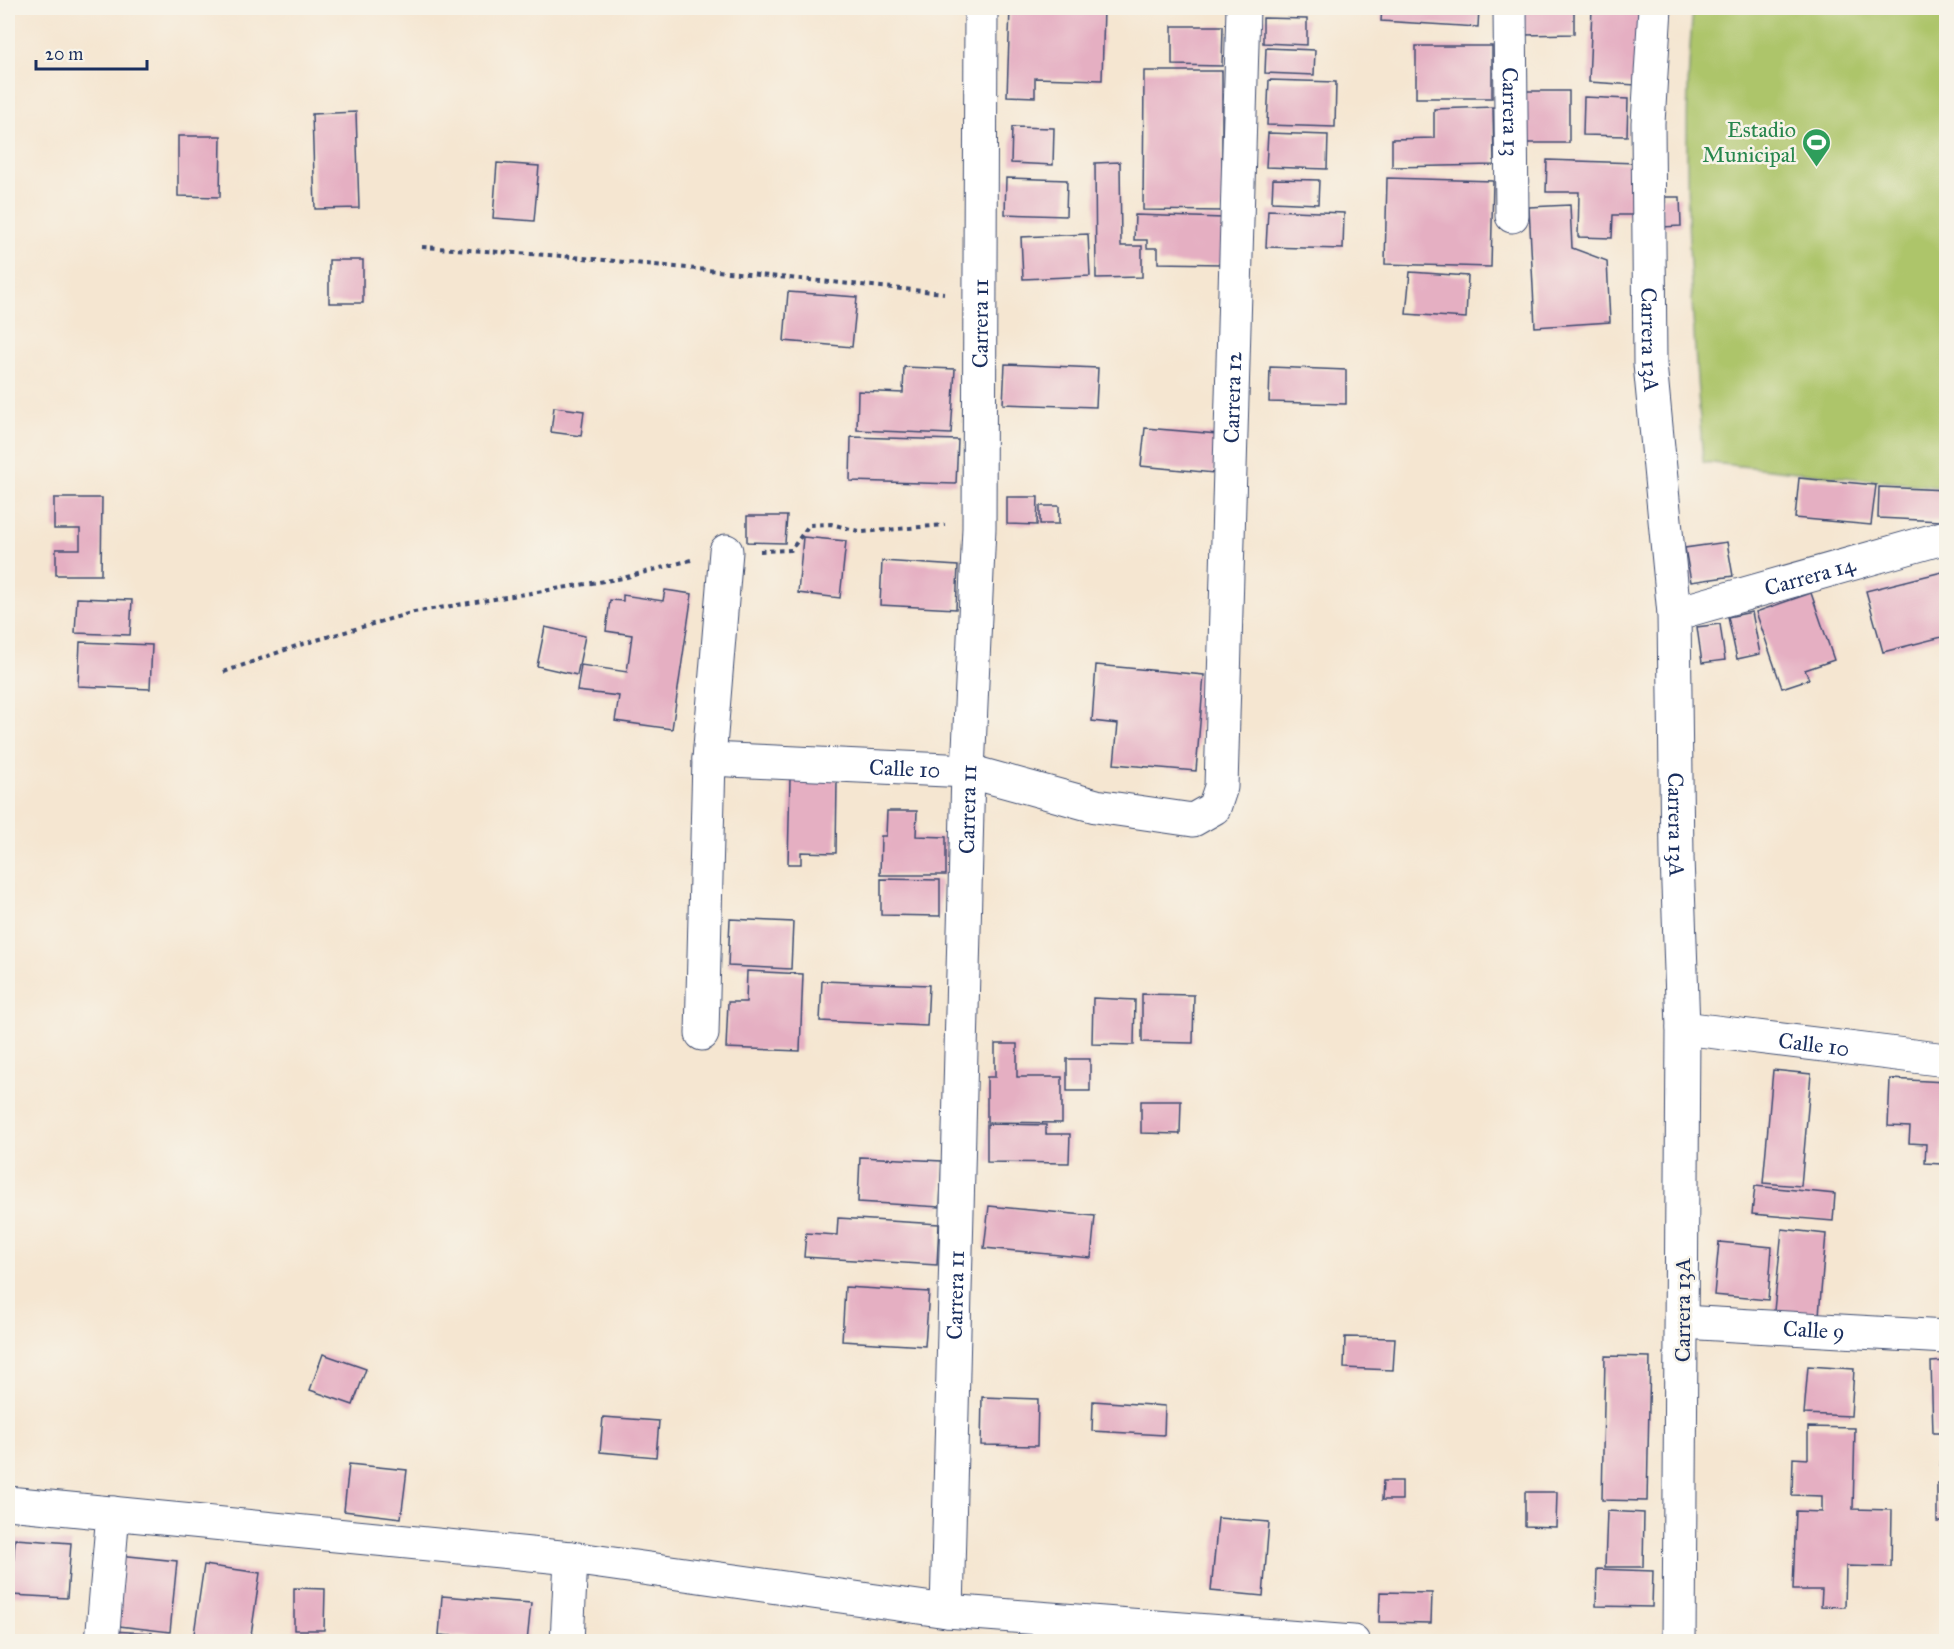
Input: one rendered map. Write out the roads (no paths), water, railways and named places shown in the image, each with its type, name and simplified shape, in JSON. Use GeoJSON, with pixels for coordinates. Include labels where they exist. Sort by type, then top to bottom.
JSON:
{"type":"FeatureCollection","features":[{"type":"Feature","properties":{"kind":"street","name":"Carrera 11"},"geometry":{"type":"LineString","coordinates":[[947,1611],[968,771],[979,528],[978,296],[981,8]]}},
{"type":"Feature","properties":{"kind":"street","name":"Carrera 12"},"geometry":{"type":"LineString","coordinates":[[1221,787],[1243,8]]}},
{"type":"Feature","properties":{"kind":"street","name":"Carrera 13"},"geometry":{"type":"LineString","coordinates":[[1510,8],[1512,216]]}},
{"type":"Feature","properties":{"kind":"street","name":"Carrera 13A"},"geometry":{"type":"LineString","coordinates":[[1655,8],[1648,123],[1650,364],[1674,614],[1677,857],[1683,1028],[1679,1641]]}},
{"type":"Feature","properties":{"kind":"street","name":"Carrera 14"},"geometry":{"type":"LineString","coordinates":[[1674,614],[1947,537]]}},
{"type":"Feature","properties":{"kind":"street"},"geometry":{"type":"LineString","coordinates":[[702,1034],[709,759],[726,551]]}},
{"type":"Feature","properties":{"kind":"street","name":"Calle 10"},"geometry":{"type":"LineString","coordinates":[[709,759],[968,771],[1096,806],[1193,820],[1214,808],[1221,787]]}},
{"type":"Feature","properties":{"kind":"street","name":"Calle 10"},"geometry":{"type":"LineString","coordinates":[[1683,1028],[1947,1060]]}},
{"type":"Feature","properties":{"kind":"street","name":"Calle 9"},"geometry":{"type":"LineString","coordinates":[[1682,1322],[1947,1337]]}},
{"type":"Feature","properties":{"kind":"street"},"geometry":{"type":"LineString","coordinates":[[8,1503],[571,1558],[947,1611],[1353,1641]]}},
{"type":"Feature","properties":{"kind":"street"},"geometry":{"type":"LineString","coordinates":[[102,1641],[113,1513]]}},
{"type":"Feature","properties":{"kind":"street"},"geometry":{"type":"LineString","coordinates":[[567,1641],[571,1558]]}},
{"type":"Feature","properties":{"kind":"place","name":"Estadio Municipal"},"geometry":{"type":"Point","coordinates":[1817,168]}}]}
